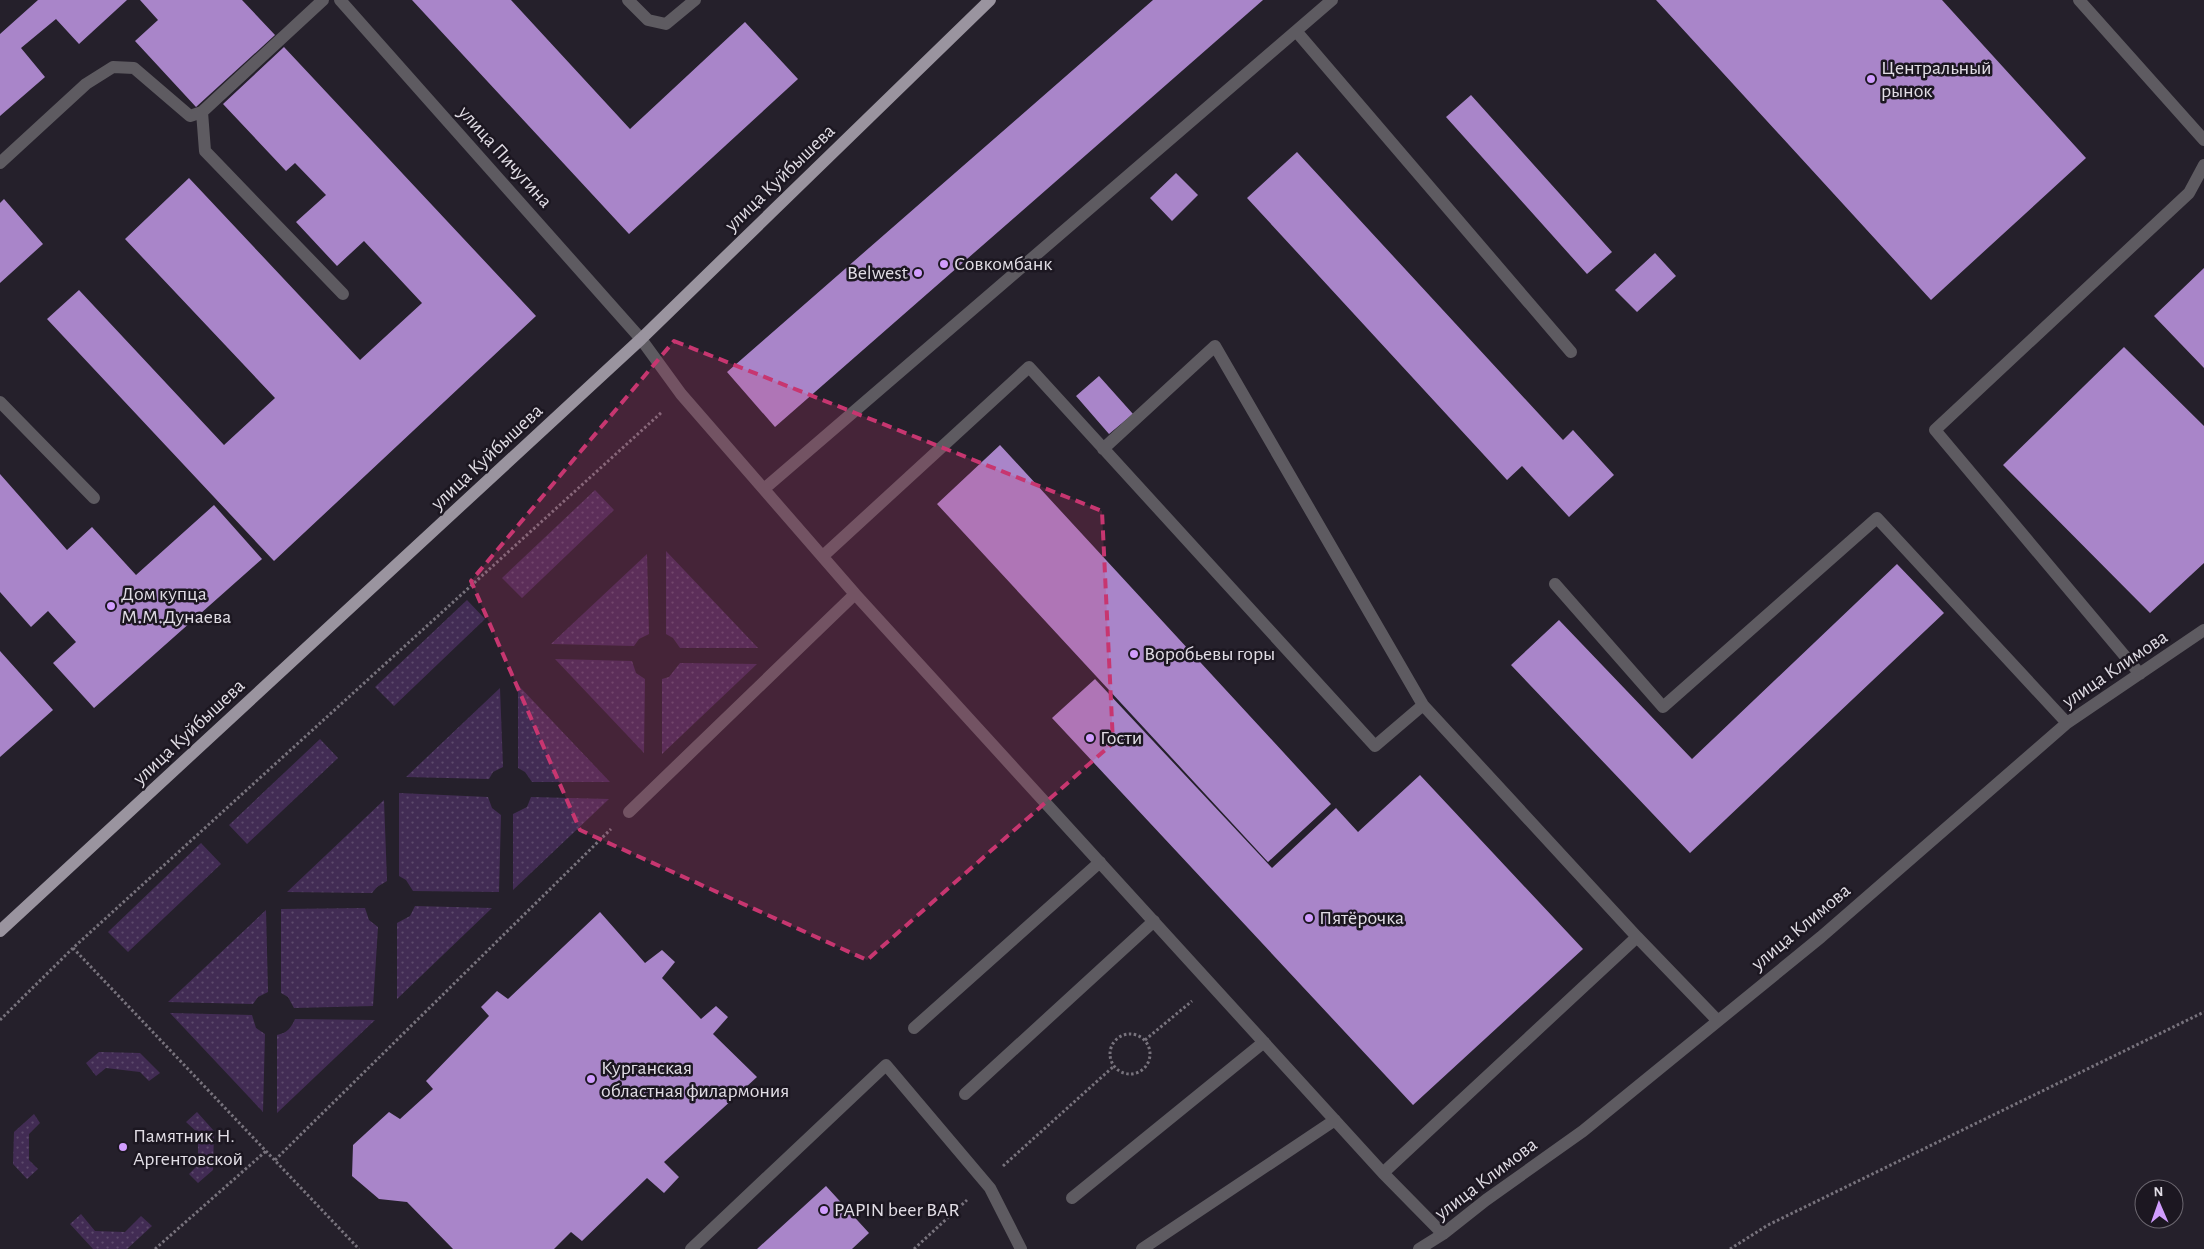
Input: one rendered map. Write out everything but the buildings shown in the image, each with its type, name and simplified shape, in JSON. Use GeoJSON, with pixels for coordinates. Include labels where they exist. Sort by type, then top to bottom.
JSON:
{"type":"FeatureCollection","features":[{"type":"Feature","properties":{"kind":"main road","name":"улица Куйбышева"},"geometry":{"type":"LineString","coordinates":[[0,931],[642,339],[990,0]]}},
{"type":"Feature","properties":{"kind":"street"},"geometry":{"type":"LineString","coordinates":[[0,163],[86,84],[112,67],[134,68],[190,116],[202,112],[323,0]]}},
{"type":"Feature","properties":{"kind":"street","name":"улица Пичугина"},"geometry":{"type":"LineString","coordinates":[[340,0],[642,339],[681,394],[855,594],[1383,1173],[1443,1234]]}},
{"type":"Feature","properties":{"kind":"street"},"geometry":{"type":"LineString","coordinates":[[628,0],[648,20],[666,24],[695,0]]}},
{"type":"Feature","properties":{"kind":"street"},"geometry":{"type":"LineString","coordinates":[[764,489],[1332,0]]}},
{"type":"Feature","properties":{"kind":"street"},"geometry":{"type":"LineString","coordinates":[[2079,0],[2204,140]]}},
{"type":"Feature","properties":{"kind":"street"},"geometry":{"type":"LineString","coordinates":[[1296,31],[1571,352]]}},
{"type":"Feature","properties":{"kind":"street"},"geometry":{"type":"LineString","coordinates":[[202,112],[205,151],[342,294]]}},
{"type":"Feature","properties":{"kind":"street"},"geometry":{"type":"LineString","coordinates":[[2140,674],[1935,430],[2189,193],[2204,165]]}},
{"type":"Feature","properties":{"kind":"street"},"geometry":{"type":"LineString","coordinates":[[1103,449],[1214,346],[1423,705],[1637,937],[1718,1020]]}},
{"type":"Feature","properties":{"kind":"street"},"geometry":{"type":"LineString","coordinates":[[823,556],[1029,367],[1375,746],[1423,705]]}},
{"type":"Feature","properties":{"kind":"street"},"geometry":{"type":"LineString","coordinates":[[0,402],[94,498]]}},
{"type":"Feature","properties":{"kind":"street"},"geometry":{"type":"LineString","coordinates":[[1555,584],[1663,707],[1877,518],[2067,723]]}},
{"type":"Feature","properties":{"kind":"street"},"geometry":{"type":"LineString","coordinates":[[629,812],[855,594]]}},
{"type":"Feature","properties":{"kind":"street","name":"улица Климова"},"geometry":{"type":"LineString","coordinates":[[1419,1249],[1443,1234],[1486,1200],[1583,1131],[1828,930],[2067,723],[2204,630]]}},
{"type":"Feature","properties":{"kind":"street"},"geometry":{"type":"LineString","coordinates":[[914,1028],[1100,862]]}},
{"type":"Feature","properties":{"kind":"street"},"geometry":{"type":"LineString","coordinates":[[965,1094],[1154,921]]}},
{"type":"Feature","properties":{"kind":"street"},"geometry":{"type":"LineString","coordinates":[[1383,1173],[1637,937]]}},
{"type":"Feature","properties":{"kind":"street"},"geometry":{"type":"LineString","coordinates":[[1072,1198],[1264,1042]]}},
{"type":"Feature","properties":{"kind":"street"},"geometry":{"type":"LineString","coordinates":[[691,1249],[886,1065],[990,1188],[1022,1249]]}},
{"type":"Feature","properties":{"kind":"street"},"geometry":{"type":"LineString","coordinates":[[1142,1249],[1335,1120]]}},
{"type":"Feature","properties":{"kind":"path"},"geometry":{"type":"LineString","coordinates":[[0,1020],[73,948],[681,394]]}},
{"type":"Feature","properties":{"kind":"path"},"geometry":{"type":"LineString","coordinates":[[275,1160],[629,812]]}},
{"type":"Feature","properties":{"kind":"path"},"geometry":{"type":"LineString","coordinates":[[73,948],[359,1249]]}},
{"type":"Feature","properties":{"kind":"path"},"geometry":{"type":"LineString","coordinates":[[1145,1040],[1194,999]]}},
{"type":"Feature","properties":{"kind":"path"},"geometry":{"type":"LineString","coordinates":[[1730,1249],[1768,1225],[2204,1012]]}},
{"type":"Feature","properties":{"kind":"path"},"geometry":{"type":"LineString","coordinates":[[1128,1034],[1135,1034],[1145,1040],[1150,1047],[1151,1054],[1147,1066],[1143,1070],[1131,1075],[1124,1074],[1114,1066],[1110,1053],[1116,1040],[1128,1034]]}},
{"type":"Feature","properties":{"kind":"path"},"geometry":{"type":"LineString","coordinates":[[1002,1166],[1114,1066]]}},
{"type":"Feature","properties":{"kind":"path"},"geometry":{"type":"LineString","coordinates":[[155,1249],[266,1151]]}},
{"type":"Feature","properties":{"kind":"path"},"geometry":{"type":"LineString","coordinates":[[914,1249],[974,1194]]}},
{"type":"Feature","properties":{"kind":"highlighted area"},"geometry":{"type":"Polygon","coordinates":[[[674,341],[1102,511],[1113,743],[867,960],[580,830],[471,581],[674,341]]]}},
{"type":"Feature","properties":{"kind":"shaded area"},"geometry":{"type":"Polygon","coordinates":[[[595,490],[614,510],[522,598],[502,578],[595,490]]]}},
{"type":"Feature","properties":{"kind":"shaded area"},"geometry":{"type":"Polygon","coordinates":[[[666,551],[758,648],[680,648],[673,638],[666,634],[666,551]]]}},
{"type":"Feature","properties":{"kind":"shaded area"},"geometry":{"type":"Polygon","coordinates":[[[647,554],[649,634],[639,639],[634,646],[551,644],[647,554]]]}},
{"type":"Feature","properties":{"kind":"shaded area"},"geometry":{"type":"Polygon","coordinates":[[[467,600],[485,619],[394,706],[375,687],[467,600]]]}},
{"type":"Feature","properties":{"kind":"shaded area"},"geometry":{"type":"Polygon","coordinates":[[[555,659],[632,661],[636,673],[645,679],[644,753],[555,659]]]}},
{"type":"Feature","properties":{"kind":"shaded area"},"geometry":{"type":"Polygon","coordinates":[[[680,663],[757,664],[662,754],[662,679],[669,677],[680,663]]]}},
{"type":"Feature","properties":{"kind":"shaded area"},"geometry":{"type":"Polygon","coordinates":[[[518,685],[610,782],[532,782],[525,772],[518,768],[518,685]]]}},
{"type":"Feature","properties":{"kind":"shaded area"},"geometry":{"type":"Polygon","coordinates":[[[500,688],[503,767],[493,772],[489,779],[406,777],[500,688]]]}},
{"type":"Feature","properties":{"kind":"shaded area"},"geometry":{"type":"Polygon","coordinates":[[[320,739],[338,758],[247,844],[229,825],[320,739]]]}},
{"type":"Feature","properties":{"kind":"shaded area"},"geometry":{"type":"Polygon","coordinates":[[[399,793],[488,797],[492,808],[501,815],[499,892],[413,891],[406,880],[399,876],[399,793]]]}},
{"type":"Feature","properties":{"kind":"shaded area"},"geometry":{"type":"Polygon","coordinates":[[[531,797],[609,799],[513,890],[513,814],[527,807],[531,797]]]}},
{"type":"Feature","properties":{"kind":"shaded area"},"geometry":{"type":"Polygon","coordinates":[[[384,800],[387,881],[377,887],[372,893],[287,892],[384,800]]]}},
{"type":"Feature","properties":{"kind":"shaded area"},"geometry":{"type":"Polygon","coordinates":[[[201,843],[221,864],[128,952],[108,932],[201,843]]]}},
{"type":"Feature","properties":{"kind":"shaded area"},"geometry":{"type":"Polygon","coordinates":[[[415,906],[492,908],[397,999],[397,923],[410,916],[415,906]]]}},
{"type":"Feature","properties":{"kind":"shaded area"},"geometry":{"type":"Polygon","coordinates":[[[365,908],[369,920],[378,927],[373,1006],[294,1008],[288,997],[281,993],[281,909],[365,908]]]}},
{"type":"Feature","properties":{"kind":"shaded area"},"geometry":{"type":"Polygon","coordinates":[[[266,910],[268,992],[258,997],[253,1004],[168,1002],[266,910]]]}},
{"type":"Feature","properties":{"kind":"shaded area"},"geometry":{"type":"Polygon","coordinates":[[[170,1013],[252,1015],[256,1028],[265,1034],[263,1112],[170,1013]]]}},
{"type":"Feature","properties":{"kind":"shaded area"},"geometry":{"type":"Polygon","coordinates":[[[295,1019],[375,1020],[277,1113],[277,1035],[288,1030],[295,1019]]]}},
{"type":"Feature","properties":{"kind":"shaded area"},"geometry":{"type":"Polygon","coordinates":[[[99,1052],[140,1053],[160,1073],[149,1081],[140,1072],[106,1068],[96,1076],[86,1063],[99,1052]]]}},
{"type":"Feature","properties":{"kind":"shaded area"},"geometry":{"type":"Polygon","coordinates":[[[197,1112],[214,1131],[213,1170],[198,1183],[189,1174],[198,1165],[198,1133],[186,1122],[197,1112]]]}},
{"type":"Feature","properties":{"kind":"shaded area"},"geometry":{"type":"Polygon","coordinates":[[[34,1114],[40,1123],[29,1134],[29,1160],[38,1169],[27,1179],[13,1164],[14,1132],[34,1114]]]}},
{"type":"Feature","properties":{"kind":"shaded area"},"geometry":{"type":"Polygon","coordinates":[[[81,1214],[95,1231],[125,1232],[141,1216],[152,1226],[127,1249],[93,1249],[70,1224],[81,1214]]]}},
{"type":"Feature","properties":{"kind":"place","name":"Центральный рынок"},"geometry":{"type":"Point","coordinates":[1871,79]}},
{"type":"Feature","properties":{"kind":"place","name":"Совкомбанк"},"geometry":{"type":"Point","coordinates":[944,264]}},
{"type":"Feature","properties":{"kind":"place","name":"Belwest"},"geometry":{"type":"Point","coordinates":[918,273]}},
{"type":"Feature","properties":{"kind":"place","name":"Дом купца М.М.Дунаева"},"geometry":{"type":"Point","coordinates":[111,606]}},
{"type":"Feature","properties":{"kind":"place","name":"Воробьевы горы"},"geometry":{"type":"Point","coordinates":[1134,654]}},
{"type":"Feature","properties":{"kind":"place","name":"Гости"},"geometry":{"type":"Point","coordinates":[1090,738]}},
{"type":"Feature","properties":{"kind":"place","name":"Пятёрочка"},"geometry":{"type":"Point","coordinates":[1309,918]}},
{"type":"Feature","properties":{"kind":"place","name":"Курганская областная филармония"},"geometry":{"type":"Point","coordinates":[591,1079]}},
{"type":"Feature","properties":{"kind":"place","name":"Памятник Н. Аргентовской"},"geometry":{"type":"Point","coordinates":[123,1147]}},
{"type":"Feature","properties":{"kind":"place","name":"PAPIN beer BAR"},"geometry":{"type":"Point","coordinates":[824,1210]}}]}
